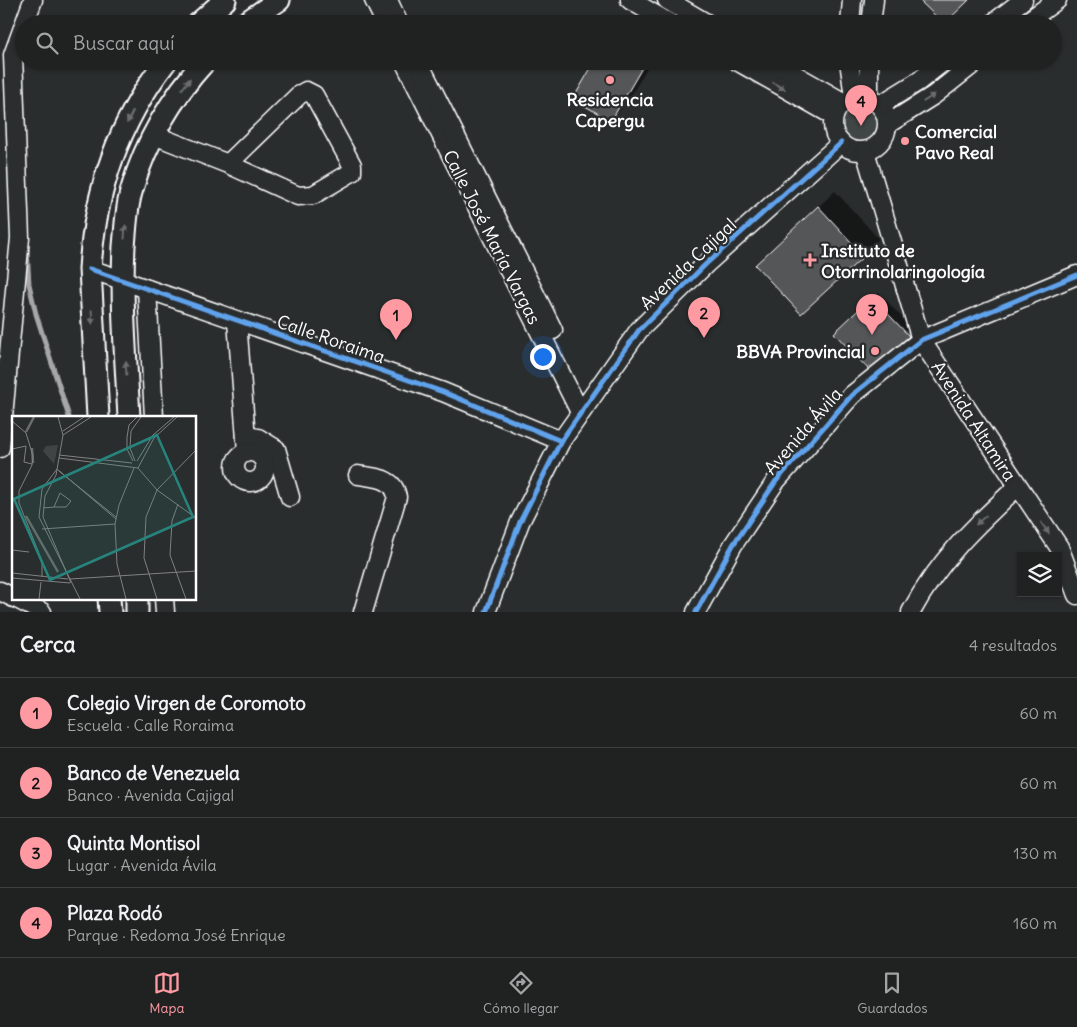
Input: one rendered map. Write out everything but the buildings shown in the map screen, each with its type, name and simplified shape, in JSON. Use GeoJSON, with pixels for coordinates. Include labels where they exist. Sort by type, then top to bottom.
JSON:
{"type":"FeatureCollection","features":[{"type":"Feature","properties":{"kind":"main road"},"geometry":{"type":"LineString","coordinates":[[208,15],[225,0]]}},
{"type":"Feature","properties":{"kind":"main road"},"geometry":{"type":"LineString","coordinates":[[257,15],[279,0]]}},
{"type":"Feature","properties":{"kind":"main road"},"geometry":{"type":"LineString","coordinates":[[98,416],[90,269],[91,245],[102,183],[115,146],[134,110],[160,70]]}},
{"type":"Feature","properties":{"kind":"main road"},"geometry":{"type":"LineString","coordinates":[[129,416],[122,280],[126,219],[131,190],[154,135],[178,95],[198,70]]}},
{"type":"Feature","properties":{"kind":"street"},"geometry":{"type":"LineString","coordinates":[[28,15],[33,0]]}},
{"type":"Feature","properties":{"kind":"street"},"geometry":{"type":"LineString","coordinates":[[374,0],[382,15]]}},
{"type":"Feature","properties":{"kind":"street"},"geometry":{"type":"LineString","coordinates":[[388,0],[396,15]]}},
{"type":"Feature","properties":{"kind":"street"},"geometry":{"type":"LineString","coordinates":[[630,0],[656,15]]}},
{"type":"Feature","properties":{"kind":"street"},"geometry":{"type":"LineString","coordinates":[[668,0],[693,15]]}},
{"type":"Feature","properties":{"kind":"street"},"geometry":{"type":"LineString","coordinates":[[851,15],[852,0]]}},
{"type":"Feature","properties":{"kind":"street"},"geometry":{"type":"LineString","coordinates":[[872,15],[874,0]]}},
{"type":"Feature","properties":{"kind":"street"},"geometry":{"type":"LineString","coordinates":[[1004,15],[1023,0]]}},
{"type":"Feature","properties":{"kind":"street"},"geometry":{"type":"LineString","coordinates":[[1036,15],[1057,0]]}},
{"type":"Feature","properties":{"kind":"street"},"geometry":{"type":"LineString","coordinates":[[0,448],[20,238],[13,55],[15,50]]}},
{"type":"Feature","properties":{"kind":"street","name":"Calle José María Vargas"},"geometry":{"type":"LineString","coordinates":[[409,70],[468,175],[584,406]]}},
{"type":"Feature","properties":{"kind":"street","name":"Calle José María Vargas"},"geometry":{"type":"LineString","coordinates":[[422,70],[468,175]]}},
{"type":"Feature","properties":{"kind":"street"},"geometry":{"type":"LineString","coordinates":[[762,70],[856,104],[919,81],[933,70]]}},
{"type":"Feature","properties":{"kind":"street"},"geometry":{"type":"LineString","coordinates":[[789,70],[856,104],[888,124]]}},
{"type":"Feature","properties":{"kind":"street"},"geometry":{"type":"LineString","coordinates":[[850,70],[856,104]]}},
{"type":"Feature","properties":{"kind":"street"},"geometry":{"type":"LineString","coordinates":[[865,70],[856,104],[834,131],[841,144],[850,149],[866,151],[883,140],[888,124],[934,95],[966,70]]}},
{"type":"Feature","properties":{"kind":"street"},"geometry":{"type":"LineString","coordinates":[[154,135],[228,164],[298,196],[313,195],[352,172],[352,165],[314,95],[306,91],[299,95],[228,164]]}},
{"type":"Feature","properties":{"kind":"street","name":"Avenida Cajigal"},"geometry":{"type":"LineString","coordinates":[[486,612],[520,522],[561,441],[639,330],[706,264],[841,144]]}},
{"type":"Feature","properties":{"kind":"street","name":"Avenida Altamira"},"geometry":{"type":"LineString","coordinates":[[866,151],[921,340],[1017,488],[1058,547],[1077,595]]}},
{"type":"Feature","properties":{"kind":"street","name":"Calle Roraima"},"geometry":{"type":"LineString","coordinates":[[90,269],[443,392],[561,441]]}},
{"type":"Feature","properties":{"kind":"street","name":"Avenida Ávila"},"geometry":{"type":"LineString","coordinates":[[696,612],[733,545],[776,481],[852,395],[921,340],[1077,275]]}},
{"type":"Feature","properties":{"kind":"street"},"geometry":{"type":"LineString","coordinates":[[147,289],[154,416]]}},
{"type":"Feature","properties":{"kind":"street"},"geometry":{"type":"LineString","coordinates":[[237,321],[246,444],[258,438],[276,449],[290,497]]}},
{"type":"Feature","properties":{"kind":"street"},"geometry":{"type":"LineString","coordinates":[[358,475],[386,480],[392,484],[397,497],[363,612]]}},
{"type":"Feature","properties":{"kind":"street"},"geometry":{"type":"LineString","coordinates":[[910,612],[928,581],[973,527],[1017,488]]}},
{"type":"Feature","properties":{"kind":"street"},"geometry":{"type":"LineString","coordinates":[[0,591],[12,597]]}},
{"type":"Feature","properties":{"kind":"street"},"geometry":{"type":"LineString","coordinates":[[18,600],[42,612]]}},
{"type":"Feature","properties":{"kind":"shaded area"},"geometry":{"type":"Polygon","coordinates":[[[866,101],[878,107],[883,115],[883,133],[878,141],[870,146],[856,147],[844,141],[839,133],[838,119],[844,107],[852,102],[866,101]]]}},
{"type":"Feature","properties":{"kind":"waterway"},"geometry":{"type":"LineString","coordinates":[[27,250],[29,284],[36,314],[69,416]]}},
{"type":"Feature","properties":{"kind":"cycle path"},"geometry":{"type":"LineString","coordinates":[[486,612],[520,522],[561,441],[639,330],[706,264],[841,143]]}},
{"type":"Feature","properties":{"kind":"cycle path"},"geometry":{"type":"LineString","coordinates":[[90,269],[443,392],[561,441]]}},
{"type":"Feature","properties":{"kind":"cycle path"},"geometry":{"type":"LineString","coordinates":[[696,612],[733,545],[776,481],[852,395],[921,340],[1077,275]]}},
{"type":"Feature","properties":{"kind":"place","name":"Residencia Capergu"},"geometry":{"type":"Point","coordinates":[610,80]}},
{"type":"Feature","properties":{"kind":"place","name":"Plaza Rodó"},"geometry":{"type":"Point","coordinates":[861,126]}},
{"type":"Feature","properties":{"kind":"place","name":"Comercial Pavo Real"},"geometry":{"type":"Point","coordinates":[905,141]}},
{"type":"Feature","properties":{"kind":"place","name":"Instituto de Otorrinolaringología"},"geometry":{"type":"Point","coordinates":[810,260]}},
{"type":"Feature","properties":{"kind":"place","name":"Quinta Montisol"},"geometry":{"type":"Point","coordinates":[872,335]}},
{"type":"Feature","properties":{"kind":"place","name":"Banco de Venezuela"},"geometry":{"type":"Point","coordinates":[704,338]}},
{"type":"Feature","properties":{"kind":"place","name":"Colegio Virgen de Coromoto"},"geometry":{"type":"Point","coordinates":[396,340]}},
{"type":"Feature","properties":{"kind":"place","name":"BBVA Provincial"},"geometry":{"type":"Point","coordinates":[875,351]}}]}
